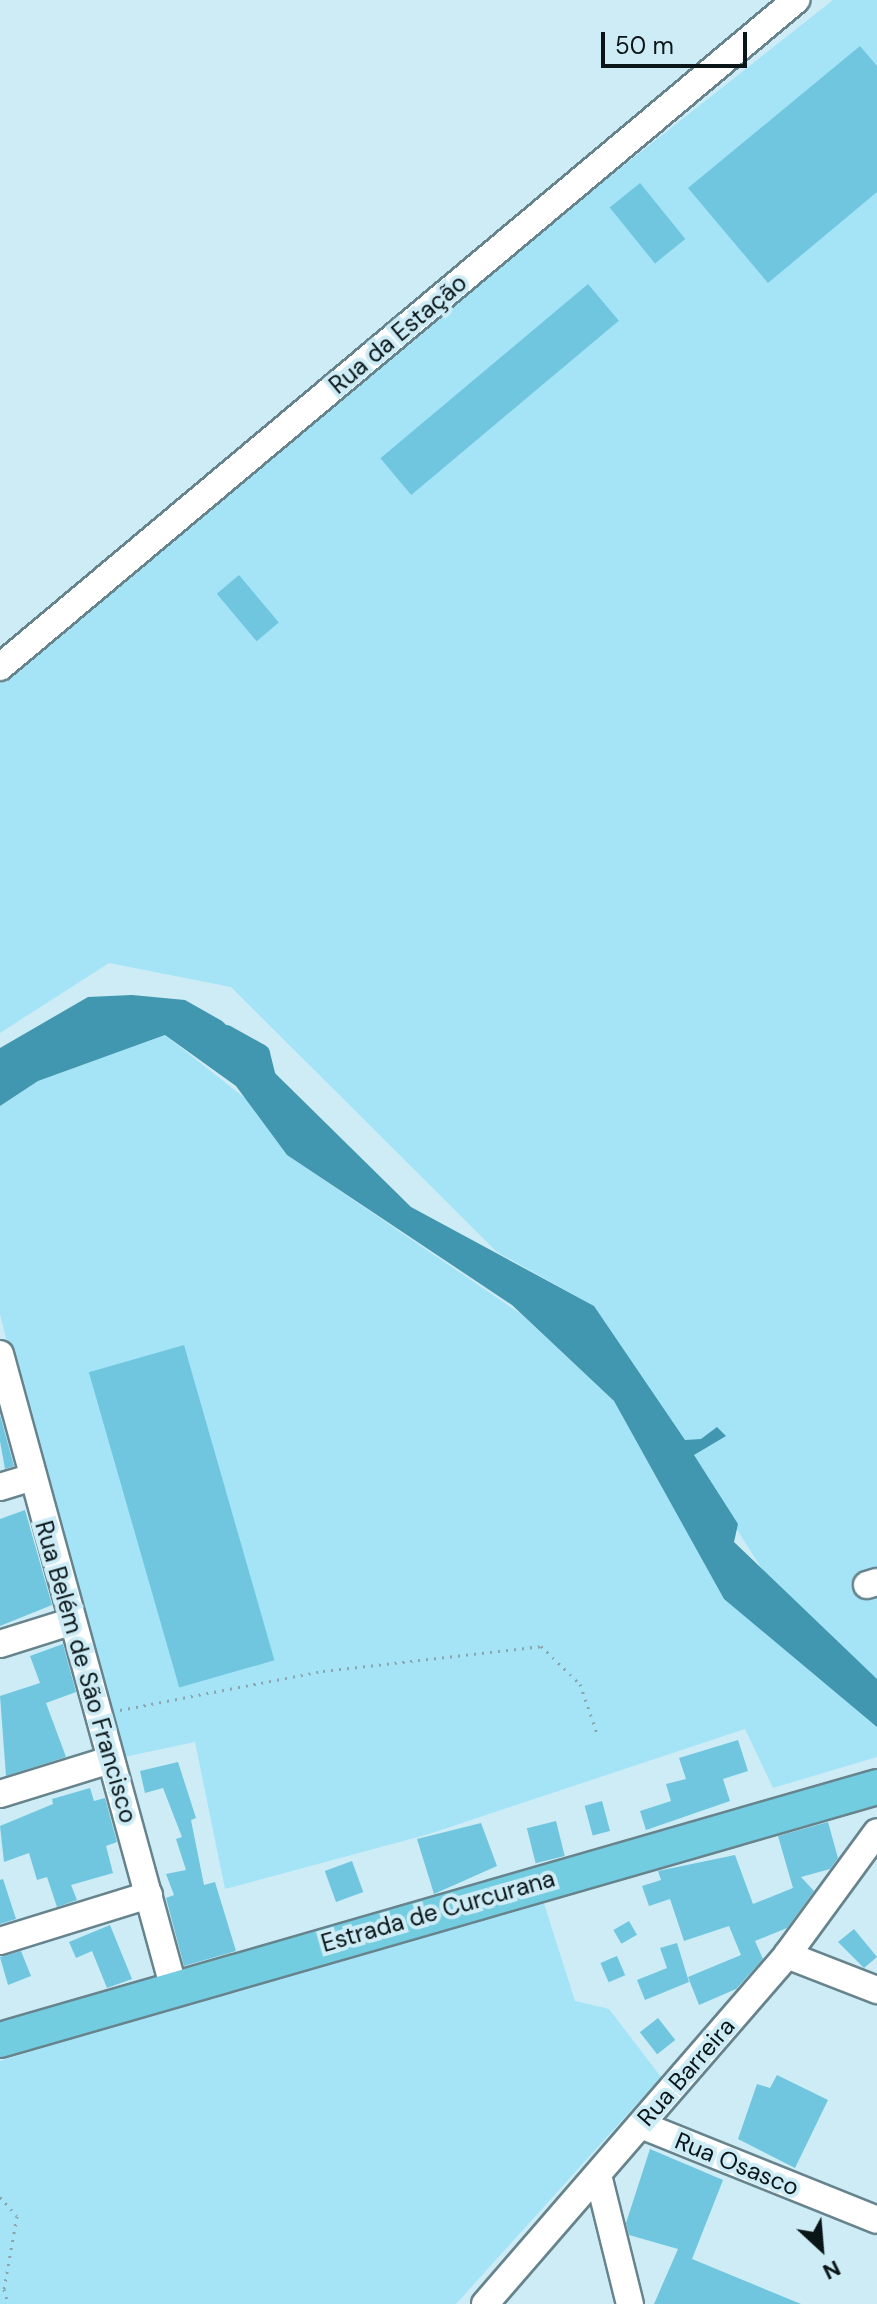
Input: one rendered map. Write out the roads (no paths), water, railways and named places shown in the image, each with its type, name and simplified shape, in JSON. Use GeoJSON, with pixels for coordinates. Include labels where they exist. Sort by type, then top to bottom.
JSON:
{"type":"FeatureCollection","features":[{"type":"Feature","properties":{"kind":"main road","name":"Estrada de Curcurana"},"geometry":{"type":"LineString","coordinates":[[0,2040],[877,1787]]}},
{"type":"Feature","properties":{"kind":"street","name":"Rua da Estação"},"geometry":{"type":"LineString","coordinates":[[0,667],[796,0]]}},
{"type":"Feature","properties":{"kind":"street","name":"Rua Belém de São Francisco"},"geometry":{"type":"LineString","coordinates":[[0,1354],[70,1622],[174,1989]]}},
{"type":"Feature","properties":{"kind":"street"},"geometry":{"type":"LineString","coordinates":[[0,1487],[32,1477]]}},
{"type":"Feature","properties":{"kind":"street"},"geometry":{"type":"LineString","coordinates":[[0,1644],[70,1622]]}},
{"type":"Feature","properties":{"kind":"street"},"geometry":{"type":"LineString","coordinates":[[0,1794],[110,1760]]}},
{"type":"Feature","properties":{"kind":"street","name":"Rua Barreira"},"geometry":{"type":"LineString","coordinates":[[485,2304],[787,1955],[877,1832]]}},
{"type":"Feature","properties":{"kind":"street"},"geometry":{"type":"LineString","coordinates":[[0,1941],[149,1895]]}},
{"type":"Feature","properties":{"kind":"street"},"geometry":{"type":"LineString","coordinates":[[787,1955],[877,1990]]}},
{"type":"Feature","properties":{"kind":"street","name":"Rua Osasco"},"geometry":{"type":"LineString","coordinates":[[641,2125],[877,2220]]}},
{"type":"Feature","properties":{"kind":"street"},"geometry":{"type":"LineString","coordinates":[[598,2175],[630,2304]]}},
{"type":"Feature","properties":{"kind":"waterway"},"geometry":{"type":"LineString","coordinates":[[226,1035],[260,1054],[268,1086]]}}]}
